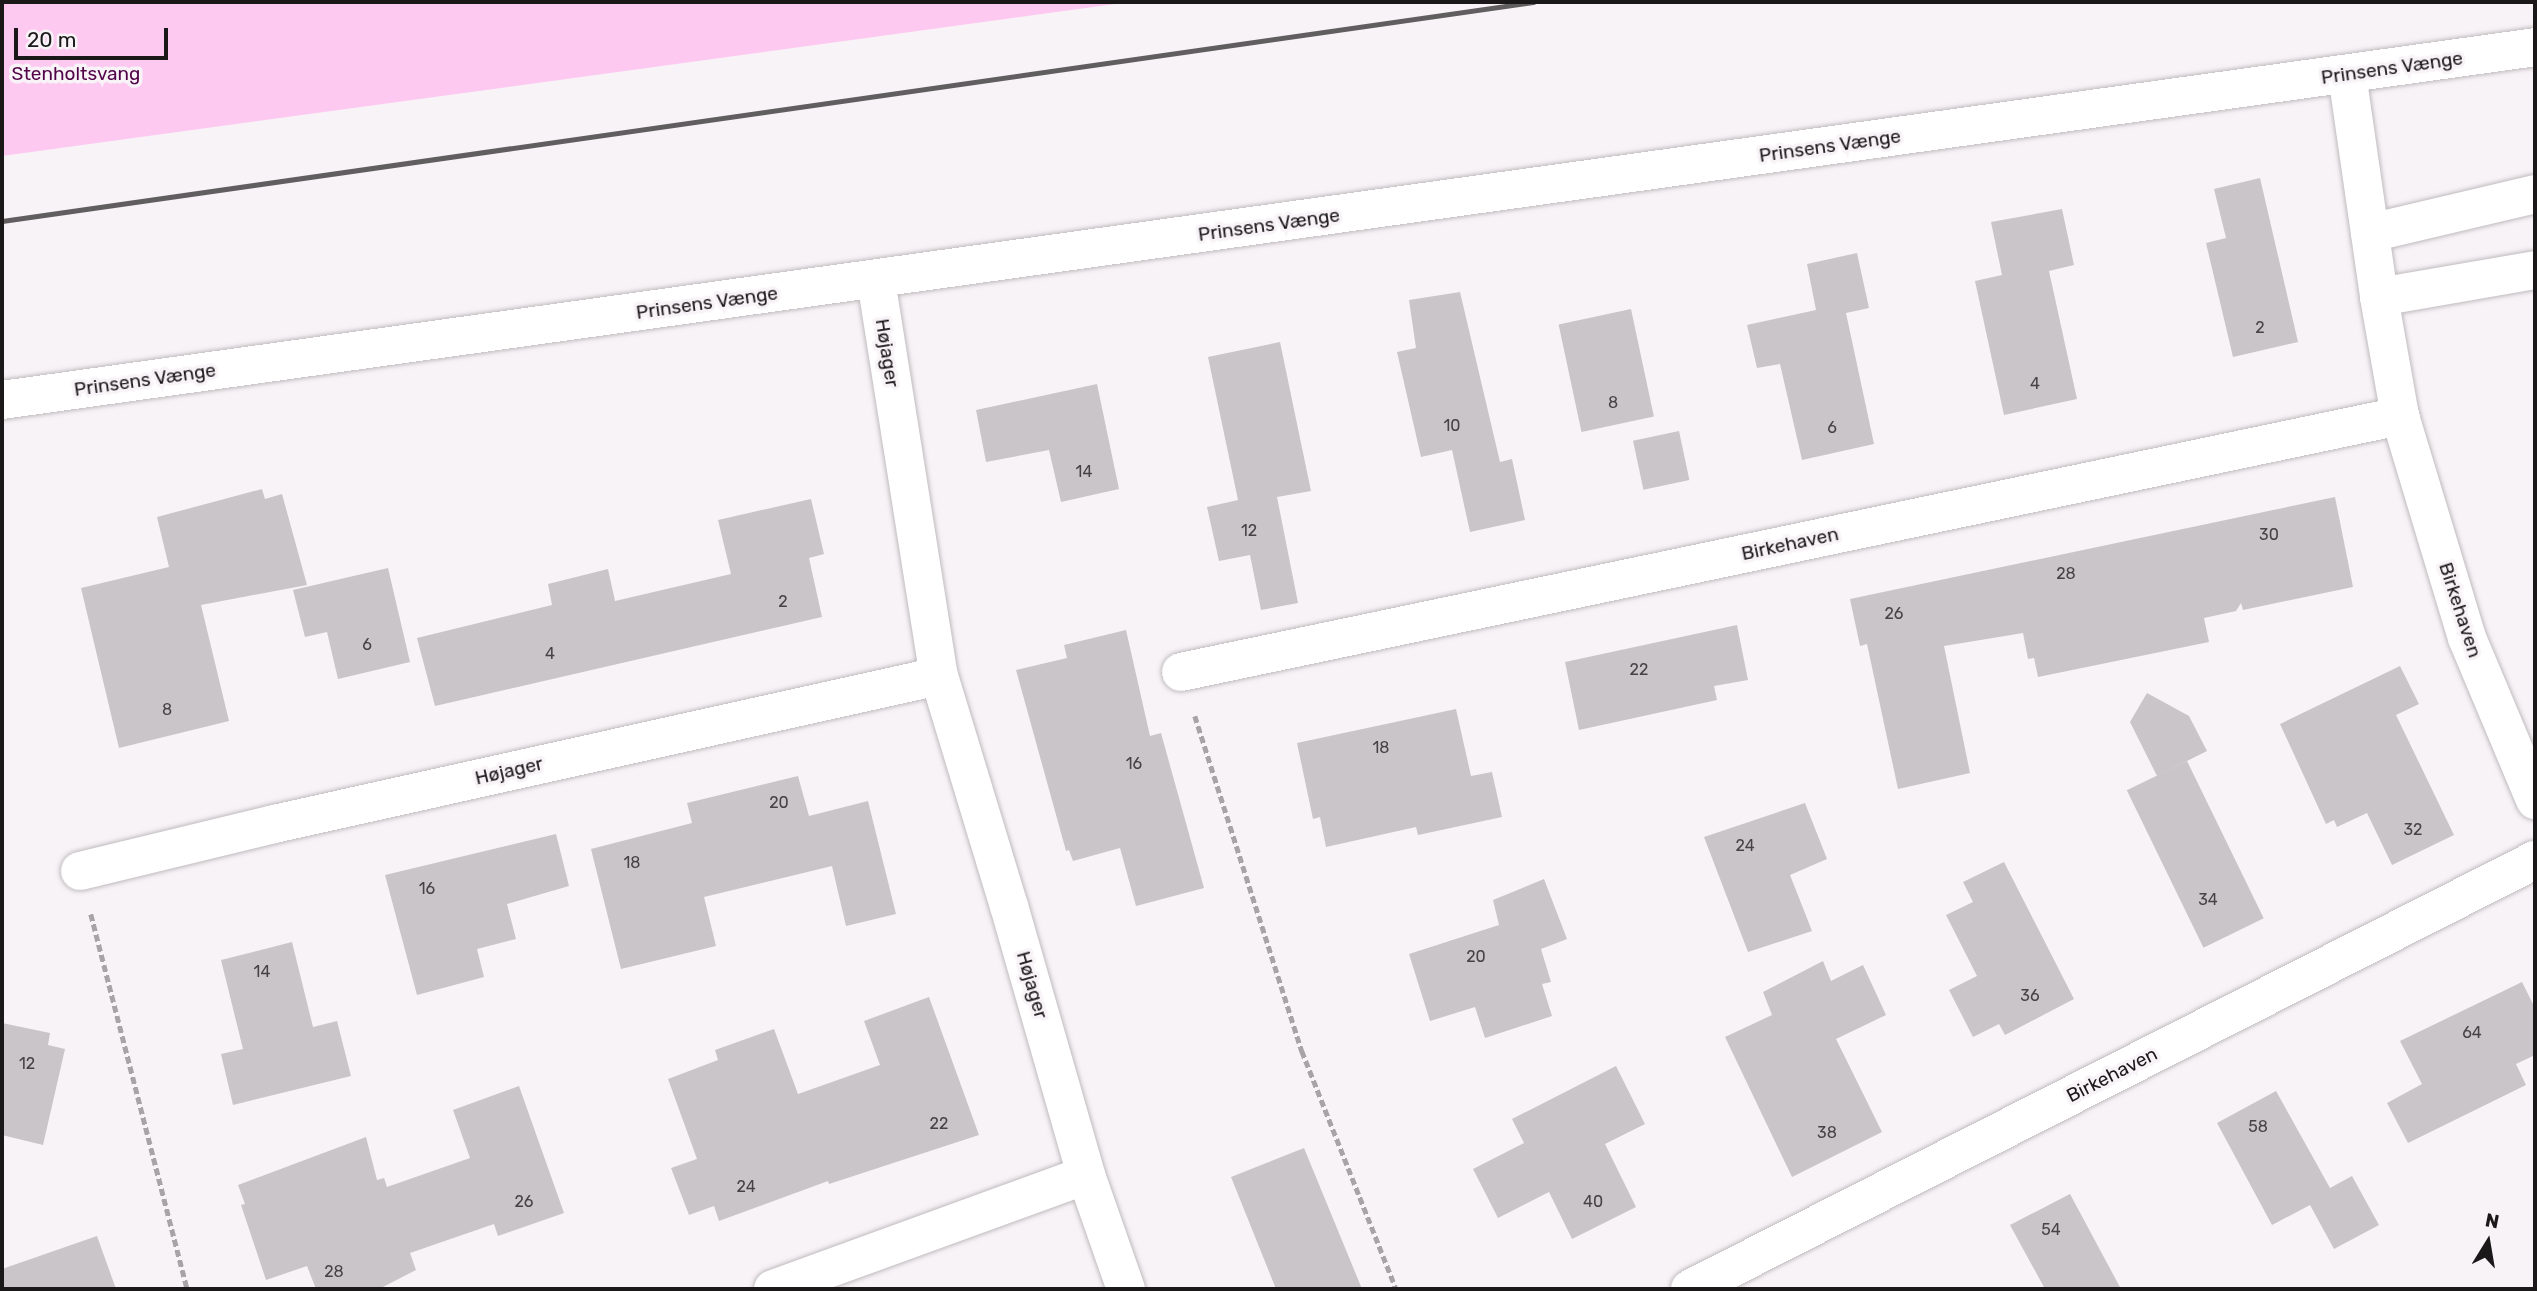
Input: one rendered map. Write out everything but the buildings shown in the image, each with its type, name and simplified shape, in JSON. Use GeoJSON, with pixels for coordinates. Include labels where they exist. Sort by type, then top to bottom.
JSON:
{"type":"FeatureCollection","features":[{"type":"Feature","properties":{"kind":"street","name":"Prinsens Vænge"},"geometry":{"type":"LineString","coordinates":[[2,400],[2535,47]]}},
{"type":"Feature","properties":{"kind":"street","name":"Birkehaven"},"geometry":{"type":"LineString","coordinates":[[2347,74],[2379,297],[2400,416],[2467,638],[2535,800]]}},
{"type":"Feature","properties":{"kind":"street"},"geometry":{"type":"LineString","coordinates":[[2370,233],[2535,194]]}},
{"type":"Feature","properties":{"kind":"street"},"geometry":{"type":"LineString","coordinates":[[2379,297],[2535,270]]}},
{"type":"Feature","properties":{"kind":"street","name":"Højager"},"geometry":{"type":"LineString","coordinates":[[876,280],[939,676],[1010,906],[1086,1175],[1126,1289]]}},
{"type":"Feature","properties":{"kind":"street","name":"Birkehaven"},"geometry":{"type":"LineString","coordinates":[[1181,672],[2400,416]]}},
{"type":"Feature","properties":{"kind":"street","name":"Højager"},"geometry":{"type":"LineString","coordinates":[[80,871],[274,824],[939,676]]}},
{"type":"Feature","properties":{"kind":"street","name":"Birkehaven"},"geometry":{"type":"LineString","coordinates":[[1690,1289],[2535,860]]}},
{"type":"Feature","properties":{"kind":"street"},"geometry":{"type":"LineString","coordinates":[[773,1289],[1086,1175]]}},
{"type":"Feature","properties":{"kind":"path"},"geometry":{"type":"LineString","coordinates":[[1181,672],[1302,1051],[1396,1289]]}},
{"type":"Feature","properties":{"kind":"path"},"geometry":{"type":"LineString","coordinates":[[80,871],[187,1289]]}},
{"type":"Feature","properties":{"kind":"green space","name":"Stenholtsvang"},"geometry":{"type":"Polygon","coordinates":[[[2,2],[1130,2],[2,156],[2,2]]]}},
{"type":"Feature","properties":{"kind":"railway"},"geometry":{"type":"LineString","coordinates":[[2,221],[1533,2]]}}]}
